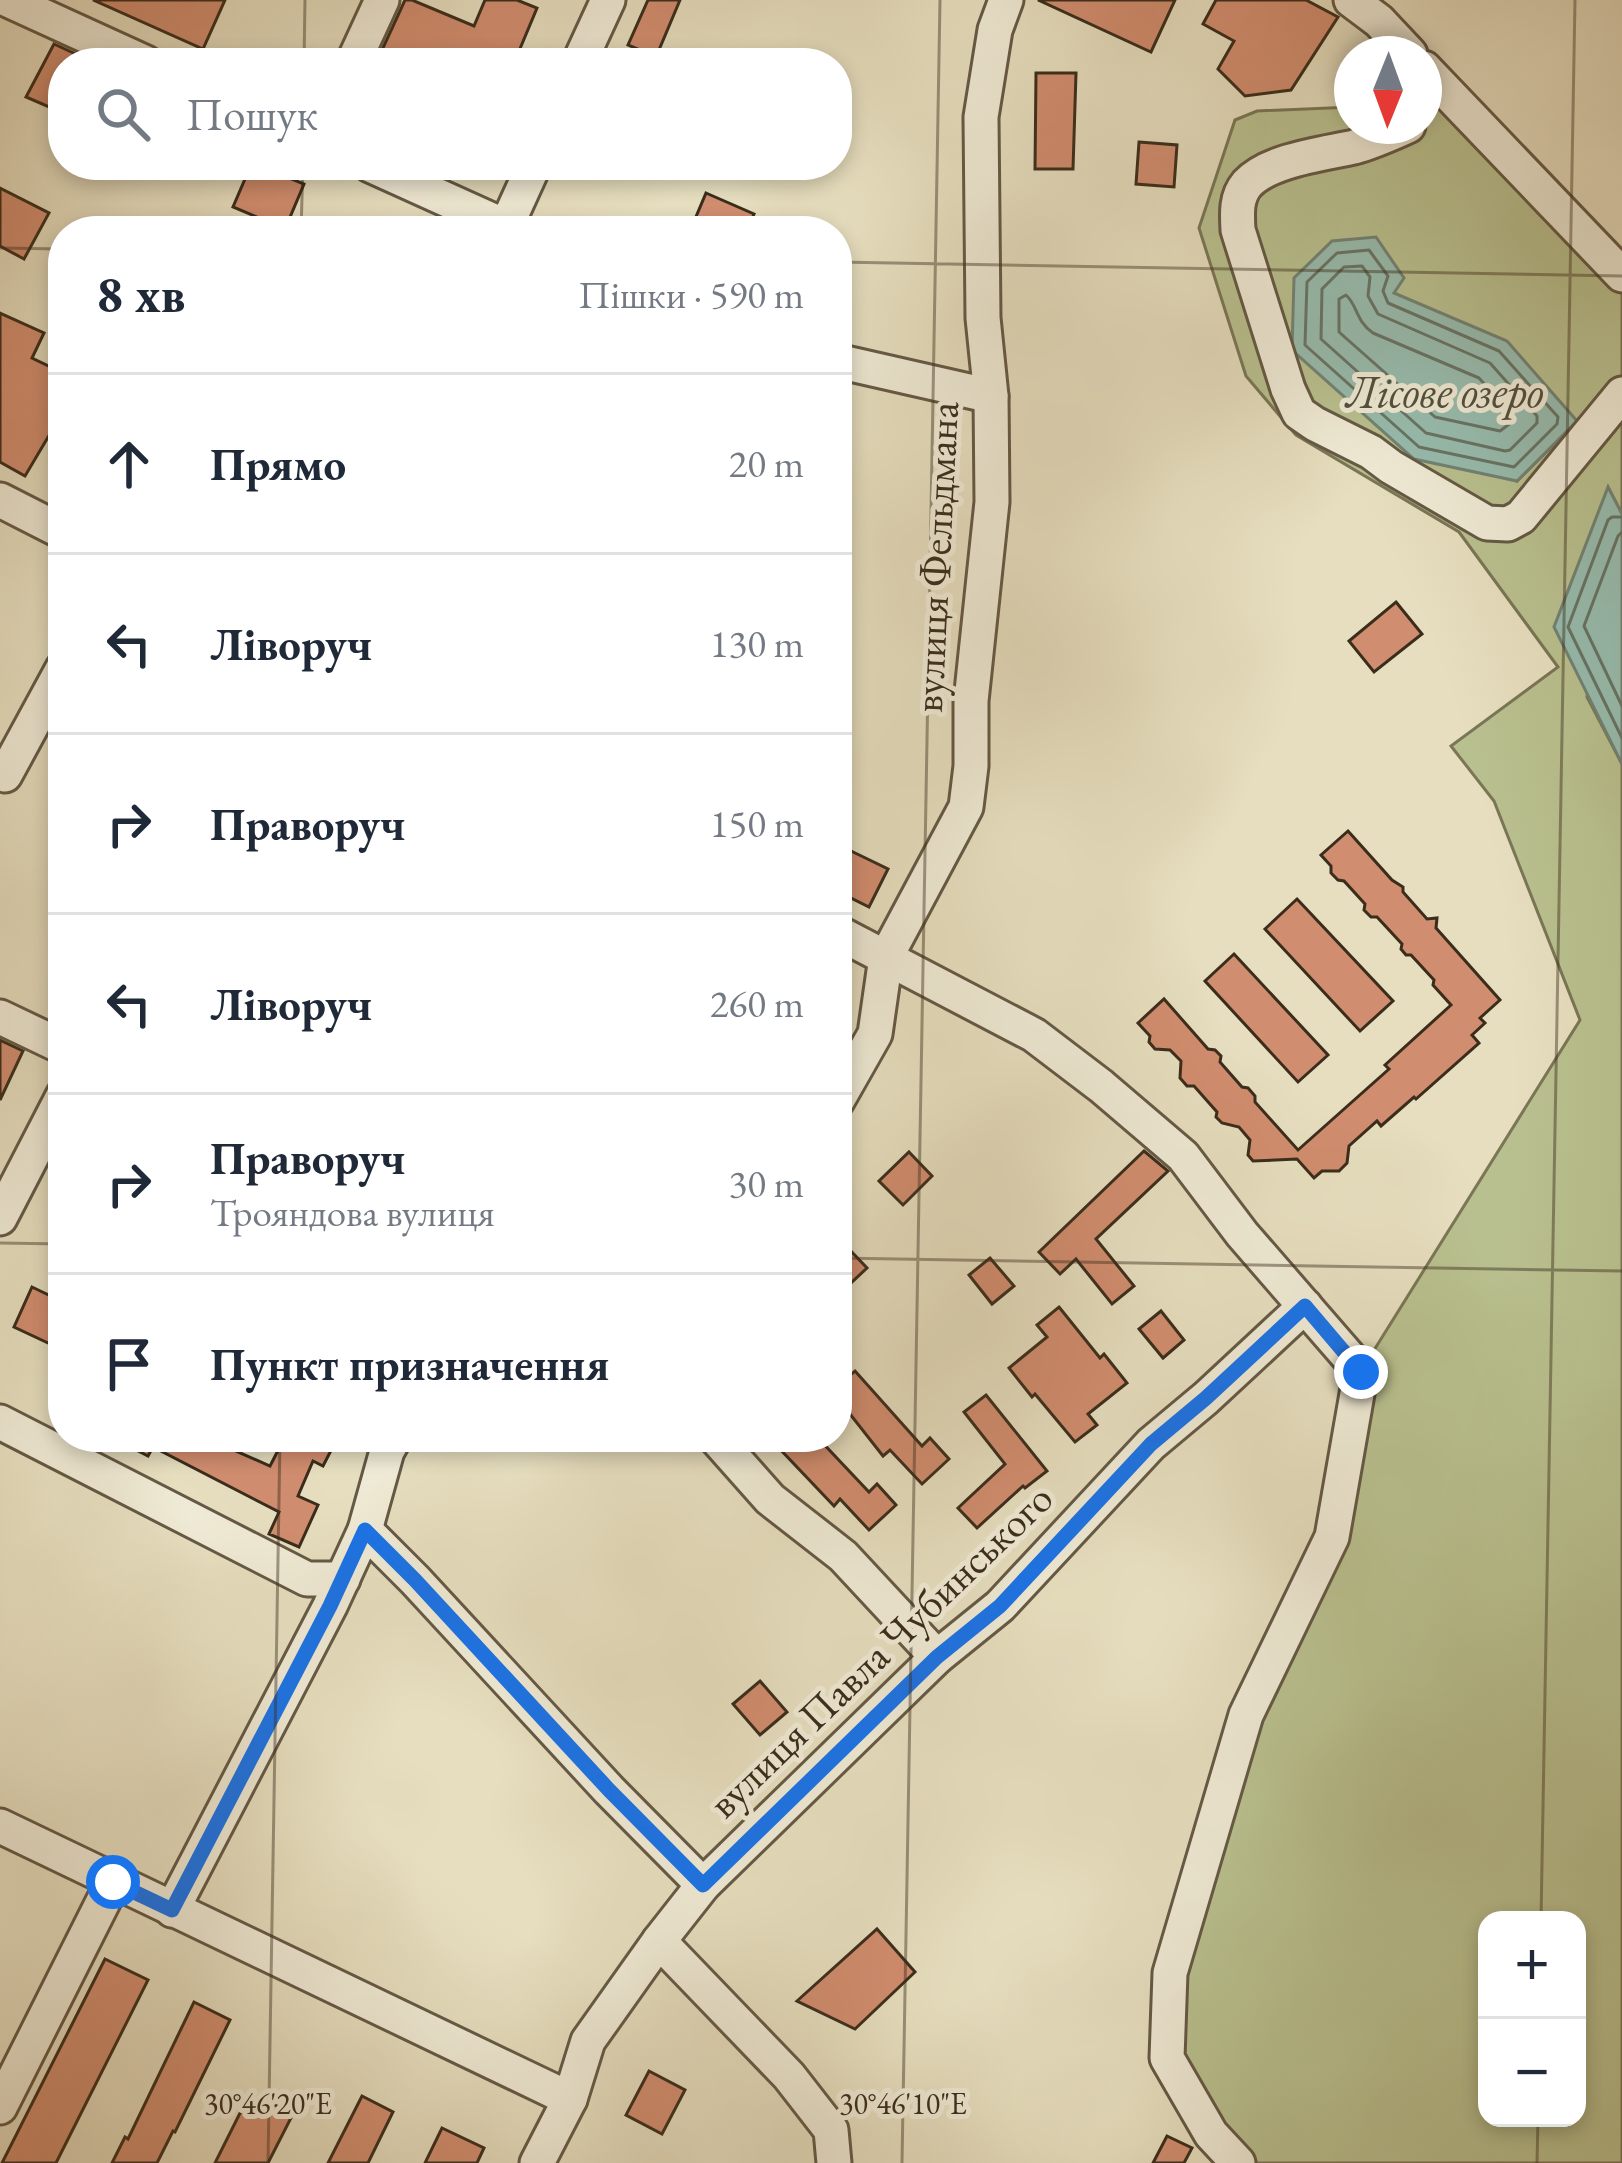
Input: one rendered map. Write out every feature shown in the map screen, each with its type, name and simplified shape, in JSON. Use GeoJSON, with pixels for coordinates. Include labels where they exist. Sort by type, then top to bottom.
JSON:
{"type":"FeatureCollection","features":[{"type":"Feature","properties":{"kind":"street"},"geometry":{"type":"LineString","coordinates":[[8,0],[113,48]]}},
{"type":"Feature","properties":{"kind":"street"},"geometry":{"type":"LineString","coordinates":[[360,48],[382,0]]}},
{"type":"Feature","properties":{"kind":"street"},"geometry":{"type":"LineString","coordinates":[[586,48],[608,0]]}},
{"type":"Feature","properties":{"kind":"street","name":"вулиця Фельдмана"},"geometry":{"type":"LineString","coordinates":[[852,1075],[875,1034],[886,957],[966,807],[971,701],[992,502],[991,396],[982,317],[981,117],[994,30],[1006,0]]}},
{"type":"Feature","properties":{"kind":"street"},"geometry":{"type":"LineString","coordinates":[[1351,0],[1393,36]]}},
{"type":"Feature","properties":{"kind":"street"},"geometry":{"type":"LineString","coordinates":[[1442,87],[1622,275]]}},
{"type":"Feature","properties":{"kind":"street"},"geometry":{"type":"LineString","coordinates":[[1442,110],[1458,103]]}},
{"type":"Feature","properties":{"kind":"street"},"geometry":{"type":"LineString","coordinates":[[1358,144],[1262,172],[1244,187],[1237,205],[1238,230],[1299,412],[1487,524],[1508,524],[1521,517],[1622,394]]}},
{"type":"Feature","properties":{"kind":"street"},"geometry":{"type":"LineString","coordinates":[[402,180],[478,216]]}},
{"type":"Feature","properties":{"kind":"street"},"geometry":{"type":"LineString","coordinates":[[513,216],[527,180]]}},
{"type":"Feature","properties":{"kind":"street"},"geometry":{"type":"LineString","coordinates":[[852,365],[991,396]]}},
{"type":"Feature","properties":{"kind":"street"},"geometry":{"type":"LineString","coordinates":[[0,500],[48,524]]}},
{"type":"Feature","properties":{"kind":"street"},"geometry":{"type":"LineString","coordinates":[[5,775],[48,696]]}},
{"type":"Feature","properties":{"kind":"street"},"geometry":{"type":"LineString","coordinates":[[852,940],[1034,1035],[1101,1086],[1183,1156],[1242,1234],[1361,1372],[1332,1537],[1246,1715],[1170,1973],[1167,2058],[1211,2134],[1238,2163]]}},
{"type":"Feature","properties":{"kind":"street"},"geometry":{"type":"LineString","coordinates":[[0,1016],[48,1040]]}},
{"type":"Feature","properties":{"kind":"street"},"geometry":{"type":"LineString","coordinates":[[0,1218],[48,1125]]}},
{"type":"Feature","properties":{"kind":"street","name":"вулиця Павла Чубинського"},"geometry":{"type":"LineString","coordinates":[[537,2163],[570,2099],[588,2041],[703,1885],[937,1657],[1000,1606],[1151,1444],[1305,1306]]}},
{"type":"Feature","properties":{"kind":"street"},"geometry":{"type":"LineString","coordinates":[[0,1422],[48,1447]]}},
{"type":"Feature","properties":{"kind":"street"},"geometry":{"type":"LineString","coordinates":[[59,1452],[307,1579],[343,1579]]}},
{"type":"Feature","properties":{"kind":"street"},"geometry":{"type":"LineString","coordinates":[[172,1910],[343,1579],[365,1530],[387,1452]]}},
{"type":"Feature","properties":{"kind":"street"},"geometry":{"type":"LineString","coordinates":[[728,1452],[770,1499],[843,1556],[937,1657]]}},
{"type":"Feature","properties":{"kind":"street"},"geometry":{"type":"LineString","coordinates":[[365,1530],[703,1885]]}},
{"type":"Feature","properties":{"kind":"street"},"geometry":{"type":"LineString","coordinates":[[0,1826],[570,2099]]}},
{"type":"Feature","properties":{"kind":"street"},"geometry":{"type":"LineString","coordinates":[[0,2107],[113,1882]]}},
{"type":"Feature","properties":{"kind":"street"},"geometry":{"type":"LineString","coordinates":[[658,1941],[789,2076],[831,2130],[834,2163]]}},
{"type":"Feature","properties":{"kind":"green space"},"geometry":{"type":"Polygon","coordinates":[[[1442,103],[1458,103],[1622,279],[1622,514],[1609,489],[1587,697],[1622,764],[1622,2163],[1238,2163],[1167,2058],[1246,1715],[1332,1537],[1361,1371],[1580,1020],[1494,801],[1451,746],[1558,667],[1459,532],[1296,435],[1246,376],[1199,228],[1235,120],[1257,111],[1334,108],[1334,144],[1442,144],[1442,103]],[[1332,241],[1517,481],[1577,422],[1393,293],[1403,277],[1332,241]]]}},
{"type":"Feature","properties":{"kind":"water","name":"Лісове озеро"},"geometry":{"type":"Polygon","coordinates":[[[1376,237],[1404,278],[1394,293],[1507,341],[1577,421],[1517,481],[1414,459],[1292,350],[1294,278],[1332,241],[1376,237]]]}},
{"type":"Feature","properties":{"kind":"water"},"geometry":{"type":"Polygon","coordinates":[[[1608,487],[1622,514],[1622,764],[1554,627],[1608,487]]]}},
{"type":"Feature","properties":{"kind":"building"},"geometry":{"type":"Polygon","coordinates":[[[93,0],[225,0],[201,48],[93,0]]]}},
{"type":"Feature","properties":{"kind":"building"},"geometry":{"type":"Polygon","coordinates":[[[405,0],[474,26],[485,0],[517,0],[537,8],[520,48],[383,48],[405,0]]]}},
{"type":"Feature","properties":{"kind":"building"},"geometry":{"type":"Polygon","coordinates":[[[648,0],[680,0],[660,48],[628,45],[648,0]]]}},
{"type":"Feature","properties":{"kind":"building"},"geometry":{"type":"Polygon","coordinates":[[[1038,0],[1175,0],[1151,52],[1038,0]]]}},
{"type":"Feature","properties":{"kind":"building"},"geometry":{"type":"Polygon","coordinates":[[[1216,0],[1306,0],[1338,17],[1291,90],[1245,96],[1218,69],[1234,41],[1203,24],[1216,0]]]}},
{"type":"Feature","properties":{"kind":"building"},"geometry":{"type":"Polygon","coordinates":[[[48,55],[48,107],[26,97],[48,55]]]}},
{"type":"Feature","properties":{"kind":"building"},"geometry":{"type":"Polygon","coordinates":[[[1036,73],[1076,73],[1073,169],[1035,169],[1036,73]]]}},
{"type":"Feature","properties":{"kind":"building"},"geometry":{"type":"Polygon","coordinates":[[[1139,142],[1177,145],[1174,187],[1136,184],[1139,142]]]}},
{"type":"Feature","properties":{"kind":"building"},"geometry":{"type":"Polygon","coordinates":[[[245,180],[304,184],[290,216],[254,216],[233,207],[245,180]]]}},
{"type":"Feature","properties":{"kind":"building"},"geometry":{"type":"Polygon","coordinates":[[[0,188],[49,213],[24,259],[0,246],[0,188]]]}},
{"type":"Feature","properties":{"kind":"building"},"geometry":{"type":"Polygon","coordinates":[[[706,193],[754,214],[753,216],[696,216],[706,193]]]}},
{"type":"Feature","properties":{"kind":"building"},"geometry":{"type":"Polygon","coordinates":[[[0,313],[44,333],[32,358],[48,366],[48,437],[25,476],[0,462],[0,313]]]}},
{"type":"Feature","properties":{"kind":"building"},"geometry":{"type":"Polygon","coordinates":[[[1396,602],[1422,634],[1374,672],[1349,641],[1396,602]]]}},
{"type":"Feature","properties":{"kind":"building"},"geometry":{"type":"Polygon","coordinates":[[[1348,831],[1427,919],[1437,918],[1436,928],[1500,1000],[1480,1018],[1485,1023],[1472,1035],[1479,1043],[1416,1099],[1381,1126],[1377,1121],[1349,1146],[1347,1163],[1339,1171],[1322,1171],[1314,1178],[1297,1159],[1253,1161],[1248,1155],[1250,1140],[1239,1127],[1216,1117],[1217,1112],[1194,1086],[1180,1078],[1181,1061],[1170,1050],[1155,1049],[1138,1023],[1164,999],[1208,1049],[1221,1056],[1220,1062],[1248,1088],[1298,1150],[1389,1069],[1385,1065],[1451,1005],[1433,985],[1434,980],[1401,949],[1402,944],[1331,873],[1321,855],[1348,831]]]}},
{"type":"Feature","properties":{"kind":"building"},"geometry":{"type":"Polygon","coordinates":[[[852,851],[888,869],[869,907],[852,898],[852,851]]]}},
{"type":"Feature","properties":{"kind":"building"},"geometry":{"type":"Polygon","coordinates":[[[1297,899],[1393,1001],[1360,1031],[1265,929],[1297,899]]]}},
{"type":"Feature","properties":{"kind":"building"},"geometry":{"type":"Polygon","coordinates":[[[1234,954],[1328,1055],[1298,1082],[1205,981],[1234,954]]]}},
{"type":"Feature","properties":{"kind":"building"},"geometry":{"type":"Polygon","coordinates":[[[0,1040],[23,1051],[0,1100],[0,1040]]]}},
{"type":"Feature","properties":{"kind":"building"},"geometry":{"type":"Polygon","coordinates":[[[1144,1151],[1168,1171],[1096,1239],[1134,1286],[1112,1304],[1076,1259],[1060,1274],[1039,1252],[1144,1151]]]}},
{"type":"Feature","properties":{"kind":"building"},"geometry":{"type":"Polygon","coordinates":[[[909,1152],[932,1176],[903,1205],[879,1181],[909,1152]]]}},
{"type":"Feature","properties":{"kind":"building"},"geometry":{"type":"Polygon","coordinates":[[[852,1252],[867,1268],[852,1282],[852,1252]]]}},
{"type":"Feature","properties":{"kind":"building"},"geometry":{"type":"Polygon","coordinates":[[[990,1258],[1014,1286],[992,1304],[969,1275],[990,1258]]]}},
{"type":"Feature","properties":{"kind":"building"},"geometry":{"type":"Polygon","coordinates":[[[32,1287],[48,1295],[48,1343],[14,1327],[32,1287]]]}},
{"type":"Feature","properties":{"kind":"building"},"geometry":{"type":"Polygon","coordinates":[[[1059,1307],[1127,1383],[1088,1414],[1097,1425],[1075,1442],[1009,1368],[1047,1337],[1037,1325],[1059,1307]]]}},
{"type":"Feature","properties":{"kind":"building"},"geometry":{"type":"Polygon","coordinates":[[[1161,1311],[1184,1340],[1163,1358],[1139,1329],[1161,1311]]]}},
{"type":"Feature","properties":{"kind":"building"},"geometry":{"type":"Polygon","coordinates":[[[855,1371],[922,1446],[930,1438],[949,1459],[922,1484],[890,1450],[883,1456],[852,1417],[855,1371]]]}},
{"type":"Feature","properties":{"kind":"building"},"geometry":{"type":"Polygon","coordinates":[[[986,1395],[1047,1471],[977,1528],[958,1508],[1005,1464],[964,1412],[986,1395]]]}},
{"type":"Feature","properties":{"kind":"building"},"geometry":{"type":"Polygon","coordinates":[[[163,1452],[238,1452],[270,1466],[277,1452],[330,1452],[323,1466],[313,1461],[298,1496],[318,1505],[299,1547],[269,1534],[279,1512],[163,1452]]]}},
{"type":"Feature","properties":{"kind":"building"},"geometry":{"type":"Polygon","coordinates":[[[783,1452],[831,1452],[869,1492],[877,1484],[896,1505],[869,1530],[840,1499],[834,1506],[783,1452]]]}},
{"type":"Feature","properties":{"kind":"building"},"geometry":{"type":"Polygon","coordinates":[[[760,1681],[787,1712],[760,1735],[733,1704],[760,1681]]]}},
{"type":"Feature","properties":{"kind":"building"},"geometry":{"type":"Polygon","coordinates":[[[877,1929],[915,1972],[855,2029],[797,2001],[877,1929]]]}},
{"type":"Feature","properties":{"kind":"building"},"geometry":{"type":"Polygon","coordinates":[[[105,1959],[148,1980],[56,2163],[2,2163],[105,1959]]]}},
{"type":"Feature","properties":{"kind":"building"},"geometry":{"type":"Polygon","coordinates":[[[194,2002],[230,2020],[175,2132],[157,2163],[112,2163],[125,2137],[128,2139],[194,2002]]]}},
{"type":"Feature","properties":{"kind":"building"},"geometry":{"type":"Polygon","coordinates":[[[649,2071],[685,2090],[662,2134],[626,2115],[649,2071]]]}},
{"type":"Feature","properties":{"kind":"building"},"geometry":{"type":"Polygon","coordinates":[[[250,2093],[293,2114],[268,2163],[215,2163],[250,2093]]]}},
{"type":"Feature","properties":{"kind":"building"},"geometry":{"type":"Polygon","coordinates":[[[362,2096],[393,2112],[368,2163],[328,2163],[362,2096]]]}},
{"type":"Feature","properties":{"kind":"building"},"geometry":{"type":"Polygon","coordinates":[[[442,2128],[484,2148],[477,2163],[425,2163],[442,2128]]]}},
{"type":"Feature","properties":{"kind":"building"},"geometry":{"type":"Polygon","coordinates":[[[1167,2136],[1192,2148],[1184,2163],[1153,2163],[1167,2136]]]}},
{"type":"Feature","properties":{"kind":"route"},"geometry":{"type":"LineString","coordinates":[[113,1882],[172,1910],[365,1530],[703,1885],[937,1657],[1000,1606],[1151,1444],[1305,1306],[1361,1372]]}}]}
